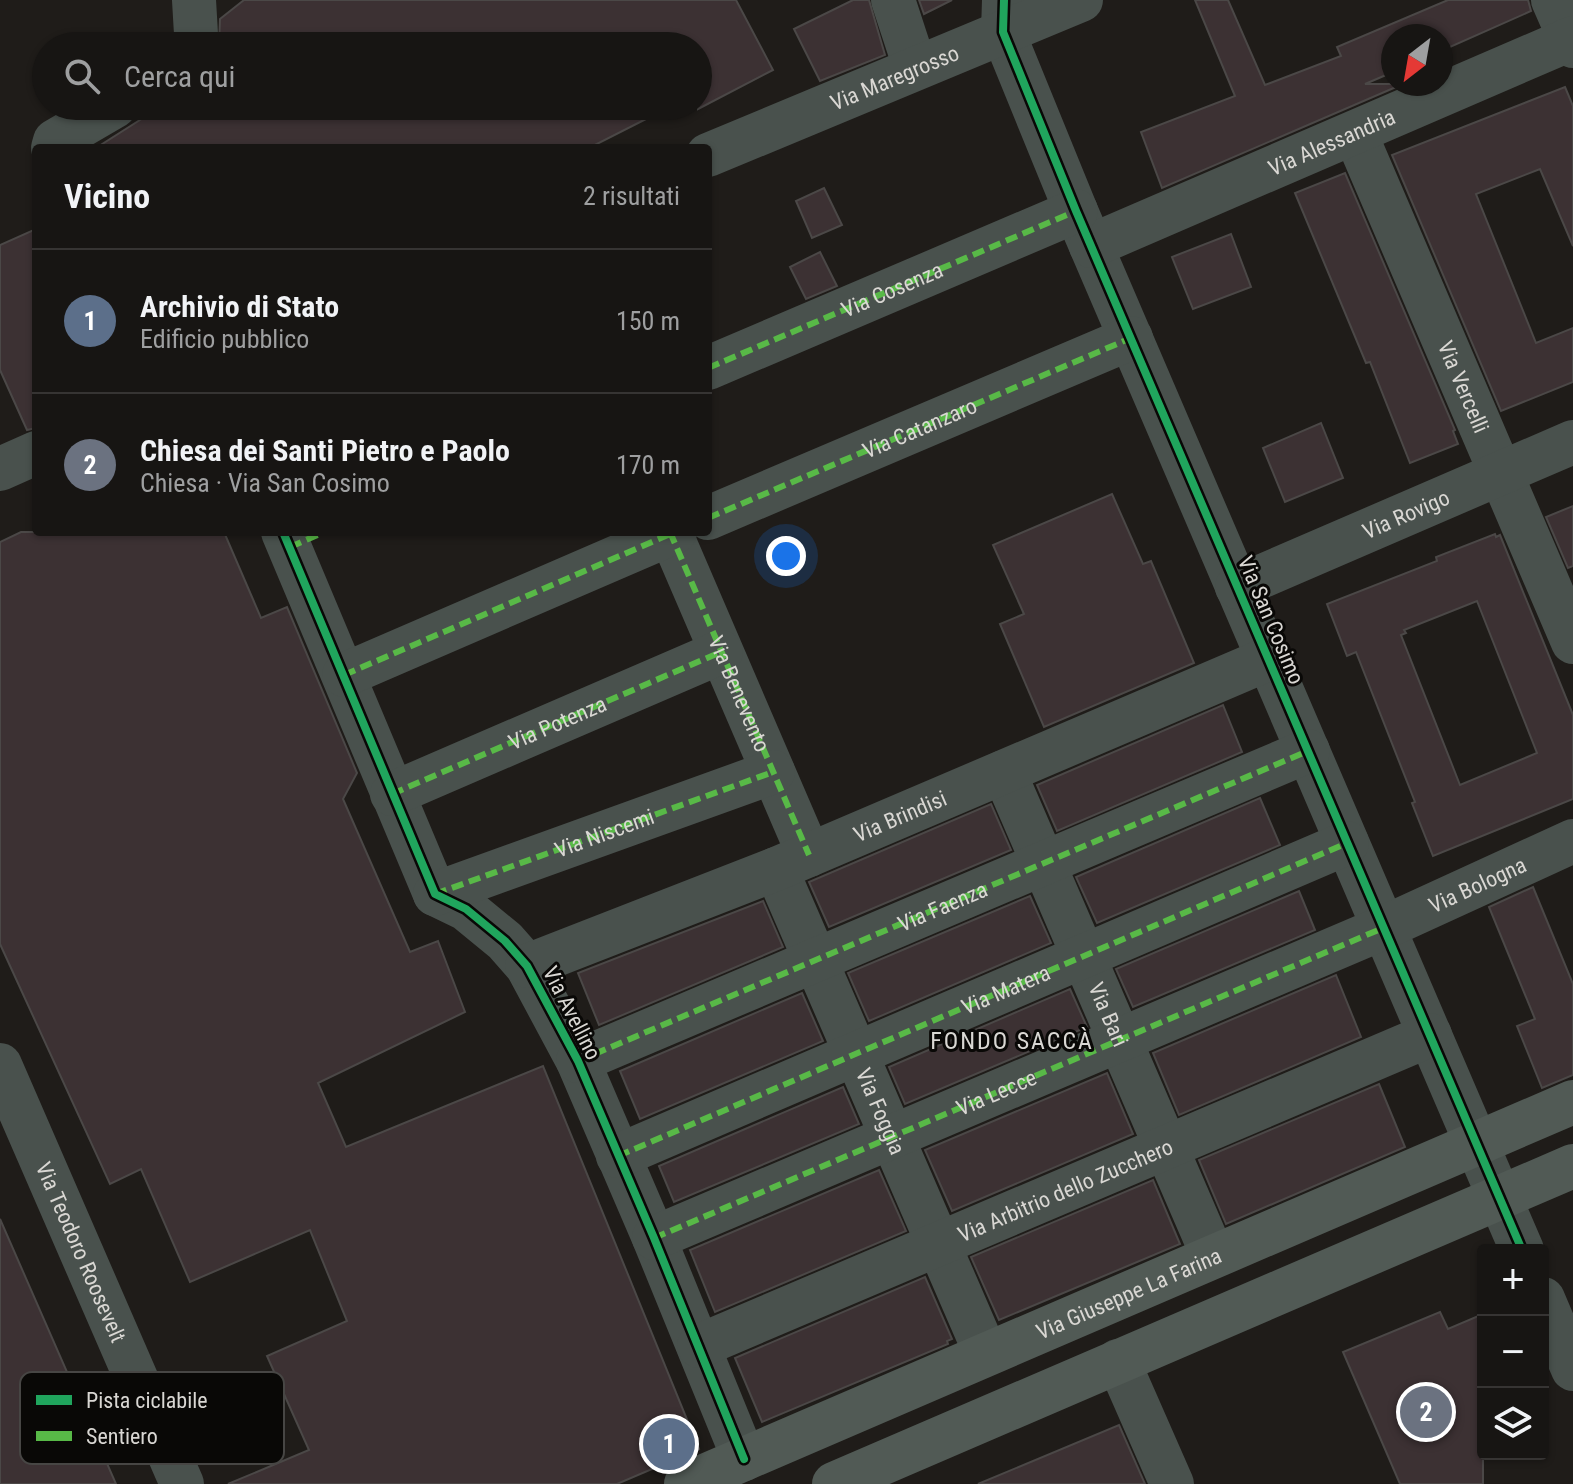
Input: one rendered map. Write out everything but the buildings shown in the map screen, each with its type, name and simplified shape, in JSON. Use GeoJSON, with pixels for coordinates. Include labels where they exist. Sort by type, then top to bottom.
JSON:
{"type":"FeatureCollection","features":[{"type":"Feature","properties":{"kind":"main road","name":"Via Giuseppe La Farina"},"geometry":{"type":"LineString","coordinates":[[686,1484],[1573,1102]]}},
{"type":"Feature","properties":{"kind":"main road"},"geometry":{"type":"LineString","coordinates":[[834,1484],[1573,1166]]}},
{"type":"Feature","properties":{"kind":"street"},"geometry":{"type":"LineString","coordinates":[[194,0],[196,32]]}},
{"type":"Feature","properties":{"kind":"street"},"geometry":{"type":"LineString","coordinates":[[893,0],[915,67]]}},
{"type":"Feature","properties":{"kind":"street","name":"Via Maregrosso"},"geometry":{"type":"LineString","coordinates":[[712,153],[915,67],[1004,16],[1081,0]]}},
{"type":"Feature","properties":{"kind":"street"},"geometry":{"type":"LineString","coordinates":[[1553,0],[1572,41]]}},
{"type":"Feature","properties":{"kind":"street","name":"Via San Cosimo"},"geometry":{"type":"LineString","coordinates":[[1004,16],[1084,229],[1519,1244]]}},
{"type":"Feature","properties":{"kind":"street","name":"Via Alessandria"},"geometry":{"type":"LineString","coordinates":[[1084,229],[1355,133],[1572,41]]}},
{"type":"Feature","properties":{"kind":"street"},"geometry":{"type":"LineString","coordinates":[[54,144],[91,120]]}},
{"type":"Feature","properties":{"kind":"street","name":"Via Vercelli"},"geometry":{"type":"LineString","coordinates":[[1355,133],[1573,642]]}},
{"type":"Feature","properties":{"kind":"street","name":"Via Cosenza"},"geometry":{"type":"LineString","coordinates":[[712,367],[1084,229]]}},
{"type":"Feature","properties":{"kind":"street","name":"Via Catanzaro"},"geometry":{"type":"LineString","coordinates":[[712,516],[1131,338]]}},
{"type":"Feature","properties":{"kind":"street","name":"Via Rovigo"},"geometry":{"type":"LineString","coordinates":[[1237,587],[1573,442]]}},
{"type":"Feature","properties":{"kind":"street"},"geometry":{"type":"LineString","coordinates":[[0,469],[32,455]]}},
{"type":"Feature","properties":{"kind":"street","name":"Via Catanzaro"},"geometry":{"type":"LineString","coordinates":[[344,675],[665,536]]}},
{"type":"Feature","properties":{"kind":"street","name":"Via Benevento"},"geometry":{"type":"LineString","coordinates":[[683,536],[721,652],[773,772],[793,862]]}},
{"type":"Feature","properties":{"kind":"street"},"geometry":{"type":"LineString","coordinates":[[299,537],[344,675],[435,894]]}},
{"type":"Feature","properties":{"kind":"street","name":"Via Potenza"},"geometry":{"type":"LineString","coordinates":[[392,794],[721,652]]}},
{"type":"Feature","properties":{"kind":"street","name":"Via Brindisi"},"geometry":{"type":"LineString","coordinates":[[527,966],[793,862],[1268,659]]}},
{"type":"Feature","properties":{"kind":"street","name":"Via Faenza"},"geometry":{"type":"LineString","coordinates":[[578,1061],[1308,751]]}},
{"type":"Feature","properties":{"kind":"street","name":"Via Niscemi"},"geometry":{"type":"LineString","coordinates":[[435,894],[773,772]]}},
{"type":"Feature","properties":{"kind":"street","name":"Via Bari"},"geometry":{"type":"LineString","coordinates":[[1004,772],[1213,1256]]}},
{"type":"Feature","properties":{"kind":"street","name":"Via Bologna"},"geometry":{"type":"LineString","coordinates":[[1383,928],[1573,841]]}},
{"type":"Feature","properties":{"kind":"street","name":"Via Matera"},"geometry":{"type":"LineString","coordinates":[[618,1156],[1347,843]]}},
{"type":"Feature","properties":{"kind":"street","name":"Via Foggia"},"geometry":{"type":"LineString","coordinates":[[793,862],[816,961],[986,1354]]}},
{"type":"Feature","properties":{"kind":"street","name":"Via Avellino"},"geometry":{"type":"LineString","coordinates":[[435,894],[466,909],[505,941],[527,966],[578,1061],[744,1459]]}},
{"type":"Feature","properties":{"kind":"street","name":"Via Lecce"},"geometry":{"type":"LineString","coordinates":[[654,1238],[1383,928]]}},
{"type":"Feature","properties":{"kind":"street","name":"Via Arbitrio dello Zucchero"},"geometry":{"type":"LineString","coordinates":[[699,1346],[1430,1035]]}},
{"type":"Feature","properties":{"kind":"street","name":"Via Teodoro Roosevelt"},"geometry":{"type":"LineString","coordinates":[[4,1086],[132,1372]]}},
{"type":"Feature","properties":{"kind":"street"},"geometry":{"type":"LineString","coordinates":[[1549,1313],[1573,1369]]}},
{"type":"Feature","properties":{"kind":"street"},"geometry":{"type":"LineString","coordinates":[[1118,1361],[1172,1484]]}},
{"type":"Feature","properties":{"kind":"street","name":"Via Teodoro Roosevelt"},"geometry":{"type":"LineString","coordinates":[[173,1464],[182,1484]]}},
{"type":"Feature","properties":{"kind":"marked path"},"geometry":{"type":"LineString","coordinates":[[712,366],[1076,211]]}},
{"type":"Feature","properties":{"kind":"marked path"},"geometry":{"type":"LineString","coordinates":[[712,516],[1131,338]]}},
{"type":"Feature","properties":{"kind":"marked path"},"geometry":{"type":"LineString","coordinates":[[290,547],[315,536]]}},
{"type":"Feature","properties":{"kind":"marked path"},"geometry":{"type":"LineString","coordinates":[[344,675],[666,536]]}},
{"type":"Feature","properties":{"kind":"marked path"},"geometry":{"type":"LineString","coordinates":[[672,536],[809,855]]}},
{"type":"Feature","properties":{"kind":"marked path"},"geometry":{"type":"LineString","coordinates":[[392,794],[721,652]]}},
{"type":"Feature","properties":{"kind":"marked path"},"geometry":{"type":"LineString","coordinates":[[578,1061],[1308,751]]}},
{"type":"Feature","properties":{"kind":"marked path"},"geometry":{"type":"LineString","coordinates":[[435,894],[773,772]]}},
{"type":"Feature","properties":{"kind":"marked path"},"geometry":{"type":"LineString","coordinates":[[618,1156],[1347,843]]}},
{"type":"Feature","properties":{"kind":"marked path"},"geometry":{"type":"LineString","coordinates":[[654,1238],[1383,928]]}},
{"type":"Feature","properties":{"kind":"cycle path"},"geometry":{"type":"LineString","coordinates":[[1004,0],[1003,32],[1076,211],[1519,1244]]}},
{"type":"Feature","properties":{"kind":"cycle path"},"geometry":{"type":"LineString","coordinates":[[285,536],[435,894],[466,909],[505,941],[527,966],[578,1061],[744,1459]]}},
{"type":"Feature","properties":{"kind":"place","name":"Chiesa dei Santi Pietro e Paolo"},"geometry":{"type":"Point","coordinates":[1426,1412]}},
{"type":"Feature","properties":{"kind":"place","name":"Archivio di Stato"},"geometry":{"type":"Point","coordinates":[669,1444]}},
{"type":"Feature","properties":{"kind":"district","name":"FONDO SACCÀ"},"geometry":{"type":"Point","coordinates":[1012,1041]}}]}
